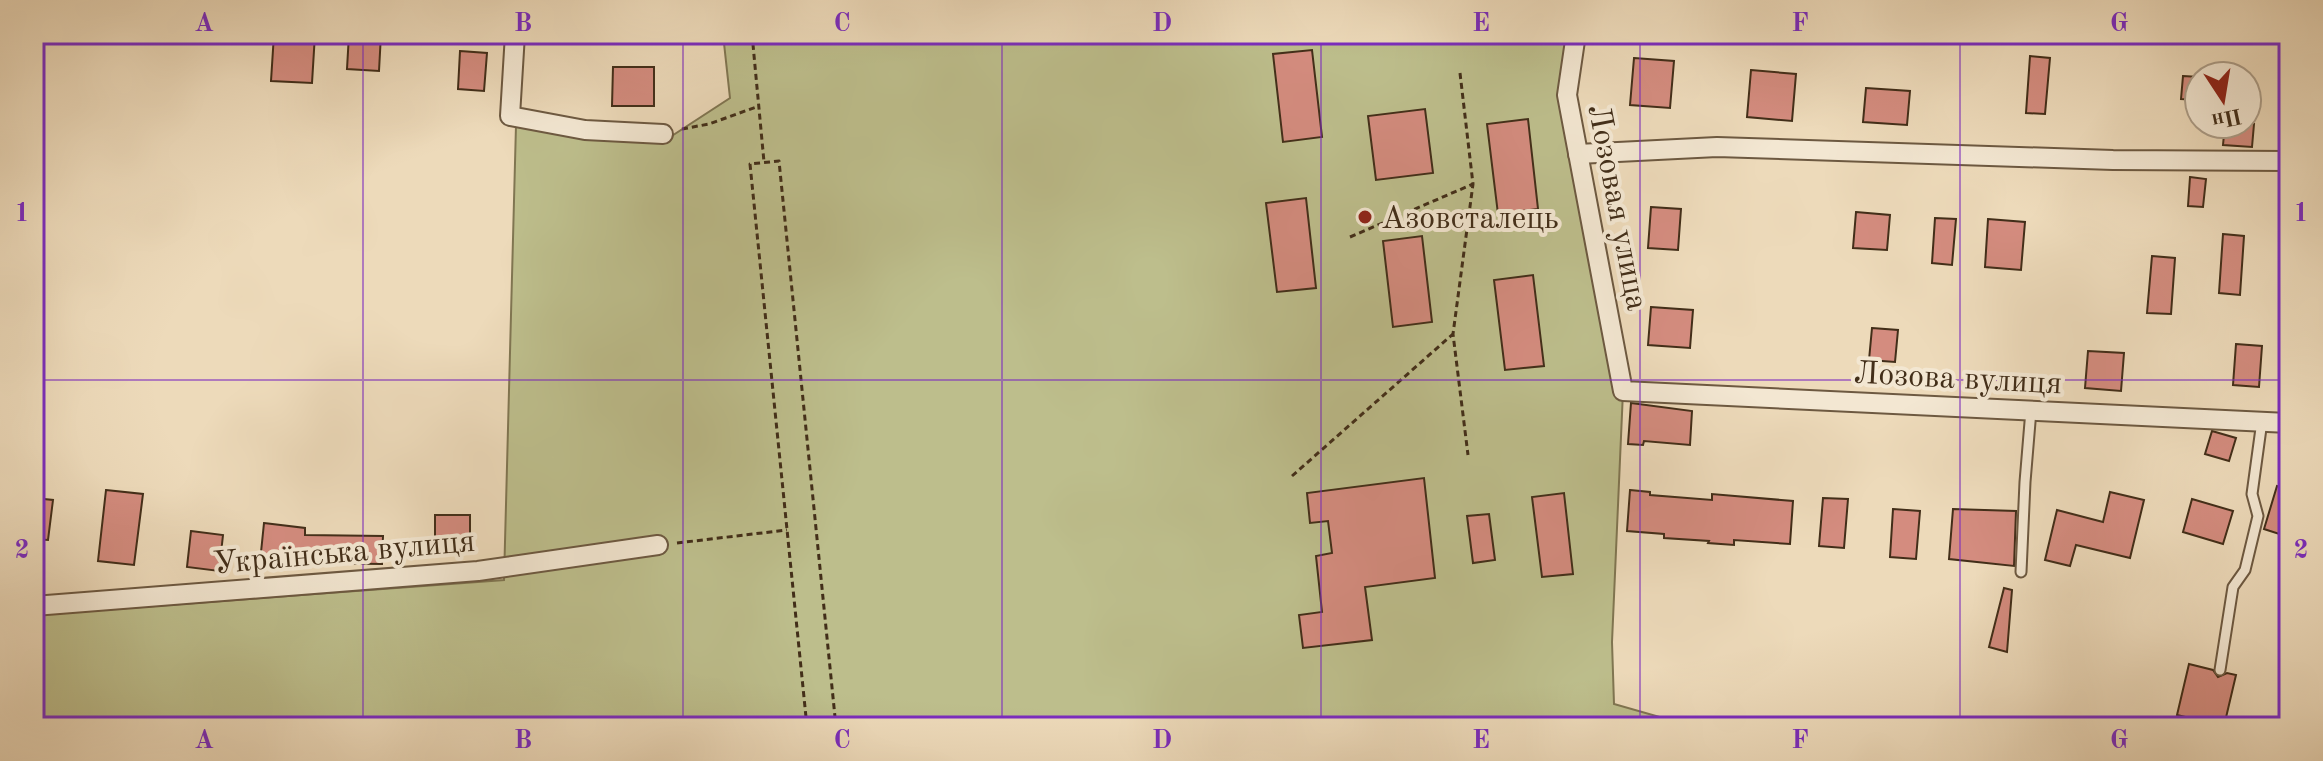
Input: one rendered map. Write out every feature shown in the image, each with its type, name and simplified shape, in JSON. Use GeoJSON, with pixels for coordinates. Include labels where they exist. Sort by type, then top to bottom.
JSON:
{"type":"FeatureCollection","features":[{"type":"Feature","properties":{"kind":"street","name":"Лозовая улица"},"geometry":{"type":"LineString","coordinates":[[1576,34],[1567,95],[1623,391]]}},
{"type":"Feature","properties":{"kind":"street"},"geometry":{"type":"LineString","coordinates":[[509,35],[510,116],[585,130],[663,134]]}},
{"type":"Feature","properties":{"kind":"street"},"geometry":{"type":"LineString","coordinates":[[1578,154],[1717,147],[2113,160],[2289,161]]}},
{"type":"Feature","properties":{"kind":"street","name":"Лозова вулиця"},"geometry":{"type":"LineString","coordinates":[[1623,391],[2289,423]]}},
{"type":"Feature","properties":{"kind":"street","name":"Українська вулиця"},"geometry":{"type":"LineString","coordinates":[[34,606],[478,571],[658,545]]}},
{"type":"Feature","properties":{"kind":"lane"},"geometry":{"type":"LineString","coordinates":[[2021,572],[2031,410]]}},
{"type":"Feature","properties":{"kind":"lane"},"geometry":{"type":"LineString","coordinates":[[2220,670],[2233,587],[2245,570],[2258,516],[2252,494],[2262,421]]}},
{"type":"Feature","properties":{"kind":"path"},"geometry":{"type":"LineString","coordinates":[[752,34],[764,163]]}},
{"type":"Feature","properties":{"kind":"path"},"geometry":{"type":"LineString","coordinates":[[1460,73],[1473,184],[1453,334],[1468,455]]}},
{"type":"Feature","properties":{"kind":"path"},"geometry":{"type":"LineString","coordinates":[[663,134],[709,124],[759,106]]}},
{"type":"Feature","properties":{"kind":"path"},"geometry":{"type":"LineString","coordinates":[[807,727],[750,164],[779,161],[836,727]]}},
{"type":"Feature","properties":{"kind":"path"},"geometry":{"type":"LineString","coordinates":[[1350,237],[1473,184]]}},
{"type":"Feature","properties":{"kind":"path"},"geometry":{"type":"LineString","coordinates":[[1292,476],[1453,334]]}},
{"type":"Feature","properties":{"kind":"path"},"geometry":{"type":"LineString","coordinates":[[658,545],[787,530]]}},
{"type":"Feature","properties":{"kind":"green space"},"geometry":{"type":"Polygon","coordinates":[[[723,34],[1576,34],[1567,95],[1623,391],[1612,642],[1614,704],[1677,722],[1929,722],[1991,727],[34,727],[34,615],[504,580],[516,125],[664,141],[730,98],[723,34]]]}},
{"type":"Feature","properties":{"kind":"building"},"geometry":{"type":"Polygon","coordinates":[[[274,34],[315,34],[312,83],[271,81],[274,34]]]}},
{"type":"Feature","properties":{"kind":"building"},"geometry":{"type":"Polygon","coordinates":[[[349,34],[381,34],[379,71],[347,69],[349,34]]]}},
{"type":"Feature","properties":{"kind":"building"},"geometry":{"type":"Polygon","coordinates":[[[1312,50],[1322,137],[1283,142],[1273,54],[1312,50]]]}},
{"type":"Feature","properties":{"kind":"building"},"geometry":{"type":"Polygon","coordinates":[[[460,51],[487,53],[484,91],[458,89],[460,51]]]}},
{"type":"Feature","properties":{"kind":"building"},"geometry":{"type":"Polygon","coordinates":[[[2030,56],[2050,58],[2045,114],[2026,113],[2030,56]]]}},
{"type":"Feature","properties":{"kind":"building"},"geometry":{"type":"Polygon","coordinates":[[[1634,58],[1674,61],[1670,108],[1630,105],[1634,58]]]}},
{"type":"Feature","properties":{"kind":"building"},"geometry":{"type":"Polygon","coordinates":[[[613,67],[654,67],[654,106],[612,106],[613,67]]]}},
{"type":"Feature","properties":{"kind":"building"},"geometry":{"type":"Polygon","coordinates":[[[1751,70],[1796,74],[1792,121],[1747,117],[1751,70]]]}},
{"type":"Feature","properties":{"kind":"building"},"geometry":{"type":"Polygon","coordinates":[[[1866,88],[1910,91],[1907,125],[1863,122],[1866,88]]]}},
{"type":"Feature","properties":{"kind":"building"},"geometry":{"type":"Polygon","coordinates":[[[1425,109],[1433,173],[1376,180],[1368,116],[1425,109]]]}},
{"type":"Feature","properties":{"kind":"building"},"geometry":{"type":"Polygon","coordinates":[[[1528,119],[1538,209],[1498,214],[1487,124],[1528,119]]]}},
{"type":"Feature","properties":{"kind":"building"},"geometry":{"type":"Polygon","coordinates":[[[2223,140],[2253,140],[2252,147],[2223,145],[2223,140]]]}},
{"type":"Feature","properties":{"kind":"building"},"geometry":{"type":"Polygon","coordinates":[[[2190,177],[2206,179],[2203,207],[2188,206],[2190,177]]]}},
{"type":"Feature","properties":{"kind":"building"},"geometry":{"type":"Polygon","coordinates":[[[1306,198],[1316,288],[1277,292],[1266,203],[1306,198]]]}},
{"type":"Feature","properties":{"kind":"building"},"geometry":{"type":"Polygon","coordinates":[[[1651,207],[1681,209],[1678,250],[1648,248],[1651,207]]]}},
{"type":"Feature","properties":{"kind":"building"},"geometry":{"type":"Polygon","coordinates":[[[1856,212],[1890,215],[1887,250],[1853,248],[1856,212]]]}},
{"type":"Feature","properties":{"kind":"building"},"geometry":{"type":"Polygon","coordinates":[[[1935,218],[1956,219],[1952,265],[1932,263],[1935,218]]]}},
{"type":"Feature","properties":{"kind":"building"},"geometry":{"type":"Polygon","coordinates":[[[1988,219],[2025,222],[2021,270],[1985,267],[1988,219]]]}},
{"type":"Feature","properties":{"kind":"building"},"geometry":{"type":"Polygon","coordinates":[[[2223,234],[2244,236],[2240,295],[2219,293],[2223,234]]]}},
{"type":"Feature","properties":{"kind":"building"},"geometry":{"type":"Polygon","coordinates":[[[1422,236],[1432,322],[1393,327],[1383,241],[1422,236]]]}},
{"type":"Feature","properties":{"kind":"building"},"geometry":{"type":"Polygon","coordinates":[[[2152,256],[2175,258],[2171,314],[2147,313],[2152,256]]]}},
{"type":"Feature","properties":{"kind":"building"},"geometry":{"type":"Polygon","coordinates":[[[1533,275],[1544,366],[1505,370],[1494,280],[1533,275]]]}},
{"type":"Feature","properties":{"kind":"building"},"geometry":{"type":"Polygon","coordinates":[[[1651,307],[1693,310],[1690,348],[1648,345],[1651,307]]]}},
{"type":"Feature","properties":{"kind":"building"},"geometry":{"type":"Polygon","coordinates":[[[1872,328],[1898,330],[1895,362],[1869,360],[1872,328]]]}},
{"type":"Feature","properties":{"kind":"building"},"geometry":{"type":"Polygon","coordinates":[[[2236,344],[2262,346],[2259,387],[2233,385],[2236,344]]]}},
{"type":"Feature","properties":{"kind":"building"},"geometry":{"type":"Polygon","coordinates":[[[2088,351],[2124,353],[2121,391],[2085,388],[2088,351]]]}},
{"type":"Feature","properties":{"kind":"building"},"geometry":{"type":"Polygon","coordinates":[[[1631,403],[1692,411],[1690,445],[1644,441],[1643,445],[1628,444],[1631,403]]]}},
{"type":"Feature","properties":{"kind":"building"},"geometry":{"type":"Polygon","coordinates":[[[2212,431],[2236,438],[2229,461],[2205,454],[2212,431]]]}},
{"type":"Feature","properties":{"kind":"building"},"geometry":{"type":"Polygon","coordinates":[[[1424,478],[1435,578],[1365,587],[1372,640],[1303,648],[1299,615],[1322,612],[1316,556],[1332,553],[1328,521],[1310,523],[1307,493],[1424,478]]]}},
{"type":"Feature","properties":{"kind":"building"},"geometry":{"type":"Polygon","coordinates":[[[2277,486],[2289,490],[2289,537],[2264,529],[2277,486]]]}},
{"type":"Feature","properties":{"kind":"building"},"geometry":{"type":"Polygon","coordinates":[[[106,490],[143,494],[134,565],[98,561],[106,490]]]}},
{"type":"Feature","properties":{"kind":"building"},"geometry":{"type":"Polygon","coordinates":[[[1630,490],[1650,492],[1650,495],[1712,500],[1712,494],[1793,501],[1790,544],[1734,540],[1734,545],[1708,543],[1664,538],[1664,534],[1627,531],[1630,490]]]}},
{"type":"Feature","properties":{"kind":"building"},"geometry":{"type":"Polygon","coordinates":[[[2110,492],[2144,500],[2130,558],[2076,545],[2070,566],[2045,560],[2057,510],[2103,522],[2110,492]]]}},
{"type":"Feature","properties":{"kind":"building"},"geometry":{"type":"Polygon","coordinates":[[[1564,493],[1573,574],[1542,577],[1532,497],[1564,493]]]}},
{"type":"Feature","properties":{"kind":"building"},"geometry":{"type":"Polygon","coordinates":[[[34,498],[53,500],[48,540],[34,539],[34,498]]]}},
{"type":"Feature","properties":{"kind":"building"},"geometry":{"type":"Polygon","coordinates":[[[1823,498],[1848,499],[1844,548],[1819,546],[1823,498]]]}},
{"type":"Feature","properties":{"kind":"building"},"geometry":{"type":"Polygon","coordinates":[[[2192,499],[2233,511],[2223,544],[2183,532],[2192,499]]]}},
{"type":"Feature","properties":{"kind":"building"},"geometry":{"type":"Polygon","coordinates":[[[1893,509],[1920,511],[1916,559],[1890,557],[1893,509]]]}},
{"type":"Feature","properties":{"kind":"building"},"geometry":{"type":"Polygon","coordinates":[[[1953,509],[2016,511],[2014,566],[1949,559],[1953,509]]]}},
{"type":"Feature","properties":{"kind":"building"},"geometry":{"type":"Polygon","coordinates":[[[1489,514],[1495,560],[1473,563],[1467,516],[1489,514]]]}},
{"type":"Feature","properties":{"kind":"building"},"geometry":{"type":"Polygon","coordinates":[[[435,515],[470,515],[470,553],[435,553],[435,515]]]}},
{"type":"Feature","properties":{"kind":"building"},"geometry":{"type":"Polygon","coordinates":[[[264,523],[305,528],[305,535],[383,536],[382,564],[301,563],[301,567],[260,562],[264,523]]]}},
{"type":"Feature","properties":{"kind":"building"},"geometry":{"type":"Polygon","coordinates":[[[191,531],[223,535],[219,571],[187,567],[191,531]]]}},
{"type":"Feature","properties":{"kind":"building"},"geometry":{"type":"Polygon","coordinates":[[[2004,588],[2012,590],[2007,652],[1989,647],[2004,588]]]}},
{"type":"Feature","properties":{"kind":"building"},"geometry":{"type":"Polygon","coordinates":[[[2189,664],[2213,670],[2218,677],[2227,673],[2236,675],[2224,726],[2177,715],[2189,664]]]}},
{"type":"Feature","properties":{"kind":"place","name":"Азовсталець"},"geometry":{"type":"Point","coordinates":[1365,217]}}]}
